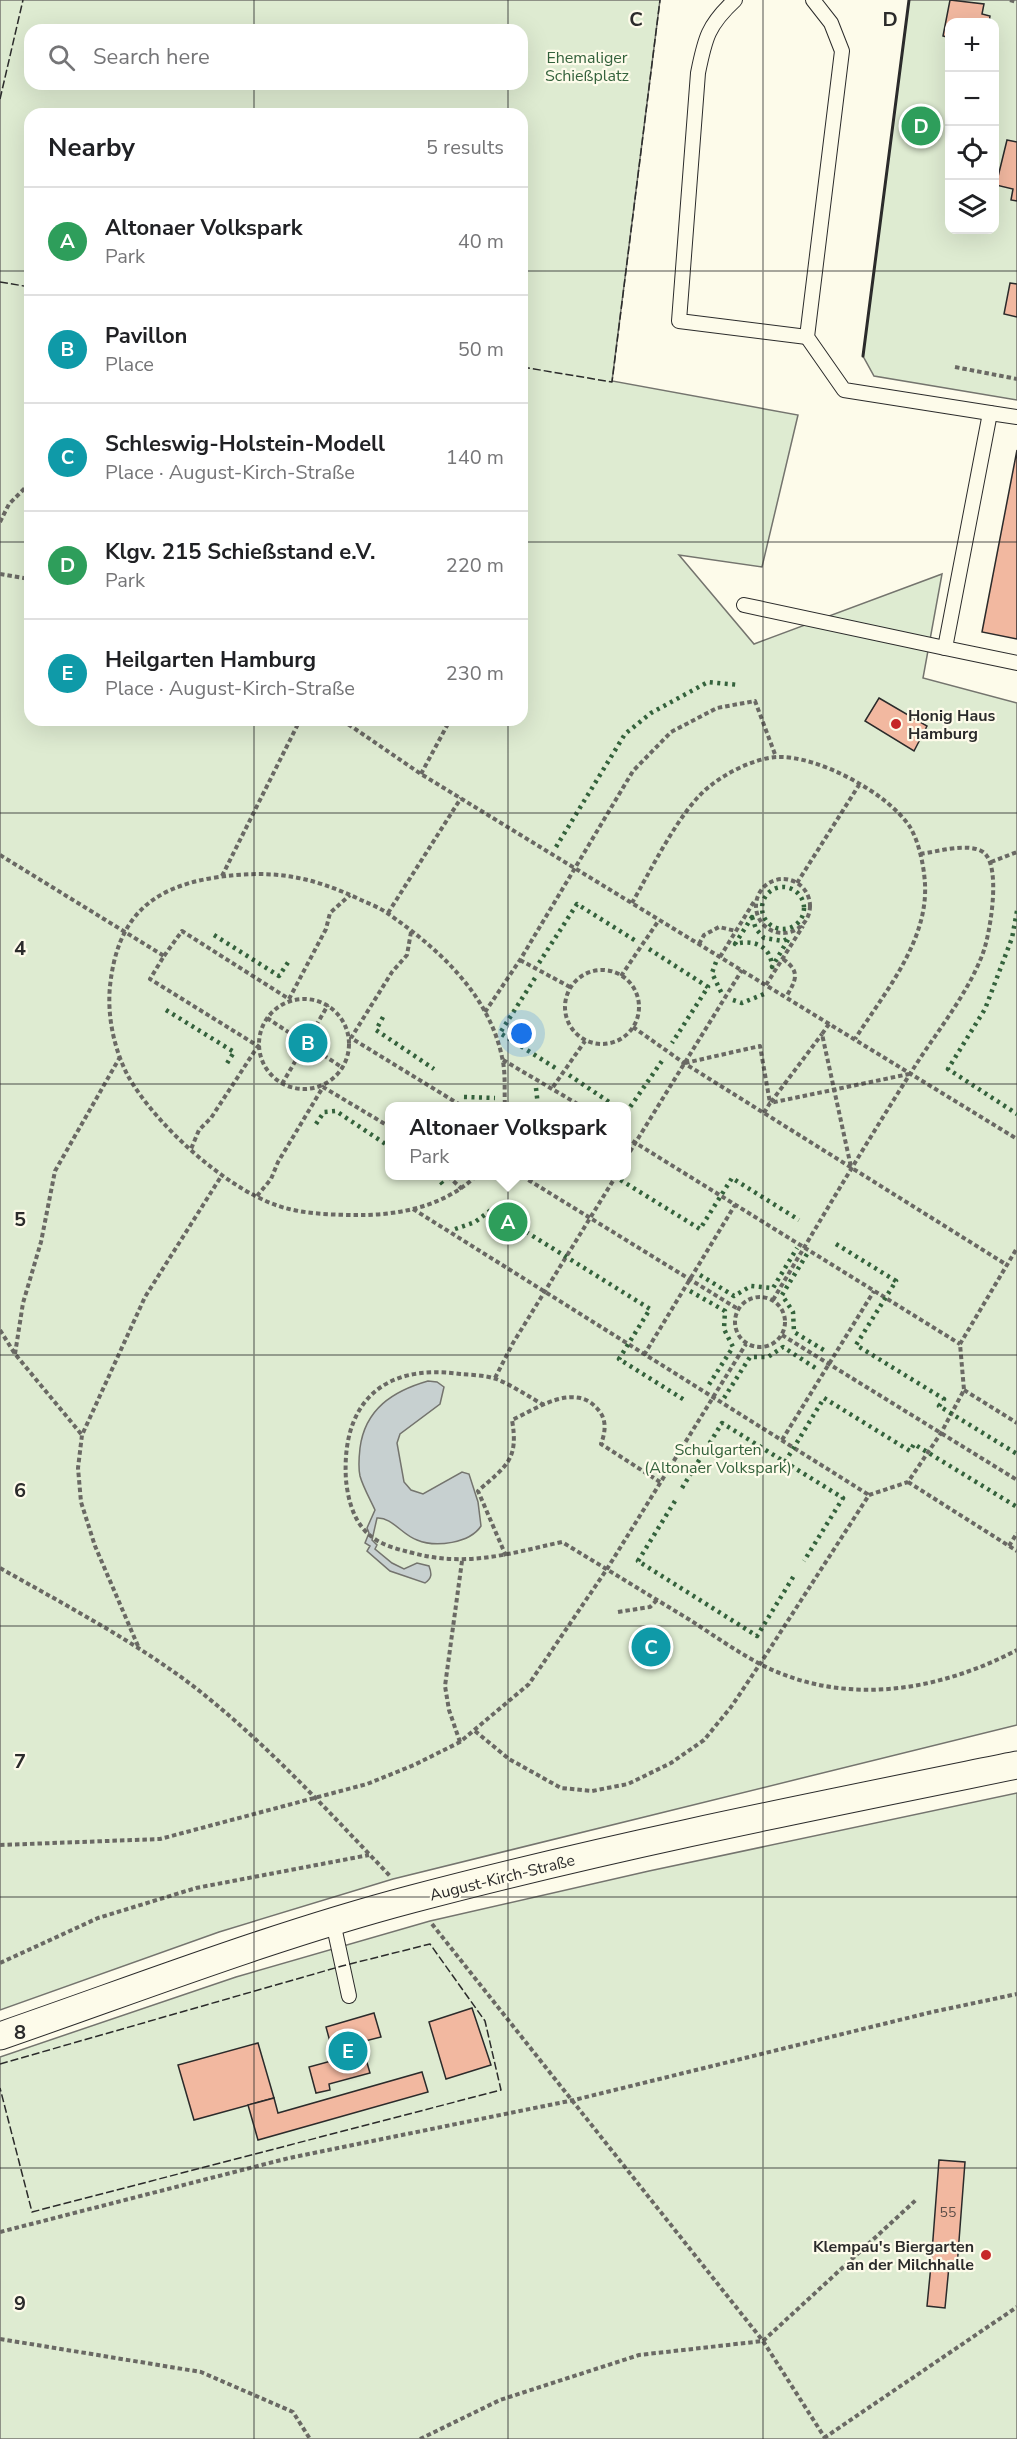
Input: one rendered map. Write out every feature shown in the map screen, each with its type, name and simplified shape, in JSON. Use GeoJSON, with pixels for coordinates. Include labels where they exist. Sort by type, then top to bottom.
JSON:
{"type":"FeatureCollection","features":[{"type":"Feature","properties":{"kind":"street","name":"August-Kirch-Straße"},"geometry":{"type":"LineString","coordinates":[[0,2036],[333,1922],[412,1899],[638,1844],[1017,1765]]}},
{"type":"Feature","properties":{"kind":"lane"},"geometry":{"type":"LineString","coordinates":[[735,0],[720,14],[705,38],[698,73],[679,321],[807,337]]}},
{"type":"Feature","properties":{"kind":"lane"},"geometry":{"type":"LineString","coordinates":[[813,0],[831,23],[842,51],[807,337],[844,390],[1017,417]]}},
{"type":"Feature","properties":{"kind":"lane"},"geometry":{"type":"LineString","coordinates":[[945,648],[990,413]]}},
{"type":"Feature","properties":{"kind":"lane"},"geometry":{"type":"LineString","coordinates":[[744,605],[1017,663]]}},
{"type":"Feature","properties":{"kind":"lane"},"geometry":{"type":"LineString","coordinates":[[333,1922],[349,1996]]}},
{"type":"Feature","properties":{"kind":"path"},"geometry":{"type":"LineString","coordinates":[[1010,0],[1017,2]]}},
{"type":"Feature","properties":{"kind":"path"},"geometry":{"type":"LineString","coordinates":[[956,367],[1017,379]]}},
{"type":"Feature","properties":{"kind":"path"},"geometry":{"type":"LineString","coordinates":[[0,522],[9,504],[24,489]]}},
{"type":"Feature","properties":{"kind":"path"},"geometry":{"type":"LineString","coordinates":[[0,574],[24,578]]}},
{"type":"Feature","properties":{"kind":"path"},"geometry":{"type":"LineString","coordinates":[[485,1012],[520,960],[633,771],[671,732],[717,708],[755,701],[776,757]]}},
{"type":"Feature","properties":{"kind":"path"},"geometry":{"type":"LineString","coordinates":[[221,877],[297,726]]}},
{"type":"Feature","properties":{"kind":"path"},"geometry":{"type":"LineString","coordinates":[[351,726],[422,774],[1017,1139]]}},
{"type":"Feature","properties":{"kind":"path"},"geometry":{"type":"LineString","coordinates":[[422,774],[447,726]]}},
{"type":"Feature","properties":{"kind":"path"},"geometry":{"type":"LineString","coordinates":[[632,903],[677,826],[701,794],[735,771],[776,757],[815,762],[894,806],[911,828],[920,854],[926,885],[921,922],[908,955],[855,1039]]}},
{"type":"Feature","properties":{"kind":"path"},"geometry":{"type":"LineString","coordinates":[[797,883],[859,785]]}},
{"type":"Feature","properties":{"kind":"path"},"geometry":{"type":"LineString","coordinates":[[388,913],[461,798]]}},
{"type":"Feature","properties":{"kind":"path"},"geometry":{"type":"LineString","coordinates":[[773,1300],[851,1167],[966,987],[983,953],[993,903],[991,862],[983,852],[968,848],[920,854]]}},
{"type":"Feature","properties":{"kind":"path"},"geometry":{"type":"LineString","coordinates":[[991,862],[1017,852]]}},
{"type":"Feature","properties":{"kind":"path"},"geometry":{"type":"LineString","coordinates":[[0,855],[164,956]]}},
{"type":"Feature","properties":{"kind":"path"},"geometry":{"type":"LineString","coordinates":[[472,1180],[462,1189],[413,1209],[377,1215],[335,1215],[288,1209],[257,1196],[222,1175],[167,1128],[145,1102],[128,1075],[120,1056],[115,1042],[109,1001],[113,961],[123,931],[144,906],[170,890],[196,881],[256,874],[290,875],[324,882],[388,913],[439,952],[462,978],[485,1012],[503,1060],[505,1102]]}},
{"type":"Feature","properties":{"kind":"path"},"geometry":{"type":"LineString","coordinates":[[720,957],[758,894],[768,883],[776,879],[786,879],[804,887],[811,905],[805,923],[766,985]]}},
{"type":"Feature","properties":{"kind":"path"},"geometry":{"type":"LineString","coordinates":[[758,894],[756,912],[768,929],[785,934],[795,932],[805,923]]}},
{"type":"Feature","properties":{"kind":"path"},"geometry":{"type":"LineString","coordinates":[[191,1149],[199,1130],[211,1118],[258,1046],[267,1018],[289,999],[326,929],[330,913],[351,895]]}},
{"type":"Feature","properties":{"kind":"path"},"geometry":{"type":"LineString","coordinates":[[621,976],[659,920]]}},
{"type":"Feature","properties":{"kind":"path"},"geometry":{"type":"LineString","coordinates":[[699,944],[704,935],[719,927],[736,931]]}},
{"type":"Feature","properties":{"kind":"path"},"geometry":{"type":"LineString","coordinates":[[385,1124],[323,1087],[296,1089],[282,1084],[269,1073],[258,1046],[150,980],[182,931],[289,999],[316,1000],[328,1005],[340,1015],[351,1038],[455,1102]]}},
{"type":"Feature","properties":{"kind":"path"},"geometry":{"type":"LineString","coordinates":[[257,1196],[271,1179],[278,1162],[323,1087],[343,1068],[351,1038],[392,972],[408,955],[411,932]]}},
{"type":"Feature","properties":{"kind":"path"},"geometry":{"type":"LineString","coordinates":[[783,959],[793,966],[796,974],[796,980],[786,997]]}},
{"type":"Feature","properties":{"kind":"path"},"geometry":{"type":"LineString","coordinates":[[520,960],[570,987]]}},
{"type":"Feature","properties":{"kind":"path"},"geometry":{"type":"LineString","coordinates":[[596,970],[610,971],[621,976],[631,984],[637,996],[639,1009],[633,1027],[619,1040],[607,1044],[585,1041],[572,1030],[566,1019],[565,1006],[570,987],[584,974],[596,970]]}},
{"type":"Feature","properties":{"kind":"path"},"geometry":{"type":"LineString","coordinates":[[631,1151],[742,970]]}},
{"type":"Feature","properties":{"kind":"path"},"geometry":{"type":"LineString","coordinates":[[282,1084],[328,1005]]}},
{"type":"Feature","properties":{"kind":"path"},"geometry":{"type":"LineString","coordinates":[[267,1018],[308,1042],[343,1068]]}},
{"type":"Feature","properties":{"kind":"path"},"geometry":{"type":"LineString","coordinates":[[764,1113],[829,1024]]}},
{"type":"Feature","properties":{"kind":"path"},"geometry":{"type":"LineString","coordinates":[[633,1027],[684,1063],[1007,1265]]}},
{"type":"Feature","properties":{"kind":"path"},"geometry":{"type":"LineString","coordinates":[[822,1034],[851,1167]]}},
{"type":"Feature","properties":{"kind":"path"},"geometry":{"type":"LineString","coordinates":[[553,1088],[585,1041]]}},
{"type":"Feature","properties":{"kind":"path"},"geometry":{"type":"LineString","coordinates":[[684,1063],[760,1046],[771,1103]]}},
{"type":"Feature","properties":{"kind":"path"},"geometry":{"type":"LineString","coordinates":[[15,1354],[23,1303],[41,1242],[55,1172],[120,1056]]}},
{"type":"Feature","properties":{"kind":"path"},"geometry":{"type":"LineString","coordinates":[[503,1060],[574,1102]]}},
{"type":"Feature","properties":{"kind":"path"},"geometry":{"type":"LineString","coordinates":[[771,1103],[910,1073]]}},
{"type":"Feature","properties":{"kind":"path"},"geometry":{"type":"LineString","coordinates":[[631,1140],[960,1344]]}},
{"type":"Feature","properties":{"kind":"path"},"geometry":{"type":"LineString","coordinates":[[139,1648],[95,1546],[81,1502],[78,1468],[82,1435],[145,1297],[222,1175]]}},
{"type":"Feature","properties":{"kind":"path"},"geometry":{"type":"LineString","coordinates":[[452,1180],[462,1189]]}},
{"type":"Feature","properties":{"kind":"path"},"geometry":{"type":"LineString","coordinates":[[529,1180],[738,1309]]}},
{"type":"Feature","properties":{"kind":"path"},"geometry":{"type":"LineString","coordinates":[[495,1379],[513,1343],[613,1180]]}},
{"type":"Feature","properties":{"kind":"path"},"geometry":{"type":"LineString","coordinates":[[644,1355],[735,1205]]}},
{"type":"Feature","properties":{"kind":"path"},"geometry":{"type":"LineString","coordinates":[[413,1209],[869,1495]]}},
{"type":"Feature","properties":{"kind":"path"},"geometry":{"type":"LineString","coordinates":[[475,1731],[509,1759],[561,1788],[592,1791],[628,1784],[671,1764],[704,1740],[731,1707],[760,1664],[869,1495],[908,1482],[941,1433],[964,1390],[960,1344],[1017,1248]]}},
{"type":"Feature","properties":{"kind":"path"},"geometry":{"type":"LineString","coordinates":[[782,1440],[874,1291]]}},
{"type":"Feature","properties":{"kind":"path"},"geometry":{"type":"LineString","coordinates":[[754,1297],[773,1300],[784,1316],[782,1335],[766,1347],[746,1344],[735,1328],[738,1309],[754,1297]]}},
{"type":"Feature","properties":{"kind":"path"},"geometry":{"type":"LineString","coordinates":[[0,1330],[15,1354],[82,1435]]}},
{"type":"Feature","properties":{"kind":"path"},"geometry":{"type":"LineString","coordinates":[[782,1335],[1017,1480]]}},
{"type":"Feature","properties":{"kind":"path"},"geometry":{"type":"LineString","coordinates":[[0,1845],[160,1839],[367,1785],[460,1742],[529,1684],[607,1569],[746,1344]]}},
{"type":"Feature","properties":{"kind":"path"},"geometry":{"type":"LineString","coordinates":[[544,1405],[495,1379],[428,1371],[386,1383],[368,1396],[352,1421],[345,1458],[347,1488],[353,1513],[373,1538],[433,1559],[462,1561],[507,1556],[562,1542],[760,1664],[804,1681],[872,1691],[912,1688],[966,1672],[1017,1650]]}},
{"type":"Feature","properties":{"kind":"path"},"geometry":{"type":"LineString","coordinates":[[964,1390],[1017,1423]]}},
{"type":"Feature","properties":{"kind":"path"},"geometry":{"type":"LineString","coordinates":[[507,1556],[478,1491],[510,1463],[515,1441],[512,1420],[569,1396],[590,1401],[603,1416],[605,1434],[601,1443],[660,1482]]}},
{"type":"Feature","properties":{"kind":"path"},"geometry":{"type":"LineString","coordinates":[[908,1482],[1017,1551]]}},
{"type":"Feature","properties":{"kind":"path"},"geometry":{"type":"LineString","coordinates":[[1009,1546],[1017,1533]]}},
{"type":"Feature","properties":{"kind":"path"},"geometry":{"type":"LineString","coordinates":[[460,1742],[449,1710],[446,1686],[462,1561]]}},
{"type":"Feature","properties":{"kind":"path"},"geometry":{"type":"LineString","coordinates":[[0,1568],[139,1648],[196,1689],[263,1744],[318,1799],[412,1899],[574,2100],[763,2342],[824,2438],[1017,2307]]}},
{"type":"Feature","properties":{"kind":"path"},"geometry":{"type":"LineString","coordinates":[[618,1612],[650,1607],[657,1600]]}},
{"type":"Feature","properties":{"kind":"path"},"geometry":{"type":"LineString","coordinates":[[0,1963],[98,1918],[196,1888],[369,1854]]}},
{"type":"Feature","properties":{"kind":"path"},"geometry":{"type":"LineString","coordinates":[[0,2232],[289,2158],[574,2100],[932,2012],[1017,1994]]}},
{"type":"Feature","properties":{"kind":"path"},"geometry":{"type":"LineString","coordinates":[[420,2439],[500,2400],[639,2355],[763,2342],[917,2199]]}},
{"type":"Feature","properties":{"kind":"path"},"geometry":{"type":"LineString","coordinates":[[0,2339],[201,2372],[293,2412],[310,2439]]}},
{"type":"Feature","properties":{"kind":"green space","name":"Schulgarten (Altonaer Volkspark)"},"geometry":{"type":"Polygon","coordinates":[[[0,0],[660,0],[612,381],[798,415],[762,567],[679,555],[754,644],[942,574],[923,678],[1017,703],[1017,1725],[393,1879],[219,1932],[0,2010],[0,0]]]}},
{"type":"Feature","properties":{"kind":"green space"},"geometry":{"type":"Polygon","coordinates":[[[909,0],[1017,0],[1017,400],[874,376],[863,356],[909,0]]]}},
{"type":"Feature","properties":{"kind":"green space"},"geometry":{"type":"Polygon","coordinates":[[[1017,1793],[1017,2439],[0,2439],[0,2057],[236,1977],[430,1921],[649,1871],[1017,1793]]]}},
{"type":"Feature","properties":{"kind":"shaded area"},"geometry":{"type":"Polygon","coordinates":[[[428,1381],[437,1382],[444,1387],[440,1404],[400,1434],[397,1443],[404,1482],[411,1490],[423,1494],[462,1472],[469,1474],[478,1502],[481,1526],[476,1532],[461,1540],[433,1544],[412,1538],[387,1520],[377,1518],[372,1540],[377,1545],[375,1549],[392,1563],[404,1569],[417,1563],[429,1566],[431,1576],[425,1583],[390,1571],[367,1551],[370,1546],[365,1543],[369,1533],[367,1528],[375,1510],[361,1480],[359,1462],[363,1434],[374,1412],[392,1396],[428,1381]]]}},
{"type":"Feature","properties":{"kind":"building"},"geometry":{"type":"Polygon","coordinates":[[[950,0],[984,4],[982,14],[990,16],[990,18],[946,18],[950,0]]]}},
{"type":"Feature","properties":{"kind":"building"},"geometry":{"type":"Polygon","coordinates":[[[1007,140],[1017,142],[1017,201],[1011,200],[1013,189],[999,186],[999,173],[1007,140]]]}},
{"type":"Feature","properties":{"kind":"building"},"geometry":{"type":"Polygon","coordinates":[[[1010,283],[1017,284],[1017,317],[1004,314],[1010,283]]]}},
{"type":"Feature","properties":{"kind":"building"},"geometry":{"type":"Polygon","coordinates":[[[1017,450],[1017,639],[982,632],[1017,450]]]}},
{"type":"Feature","properties":{"kind":"building","name":"Honig Haus Hamburg"},"geometry":{"type":"Polygon","coordinates":[[[879,698],[927,726],[914,751],[865,721],[879,698]]]}},
{"type":"Feature","properties":{"kind":"building"},"geometry":{"type":"Polygon","coordinates":[[[308,1028],[319,1032],[323,1043],[319,1054],[308,1058],[297,1054],[293,1043],[297,1032],[308,1028]]]}},
{"type":"Feature","properties":{"kind":"building"},"geometry":{"type":"Polygon","coordinates":[[[472,2008],[491,2065],[446,2079],[429,2022],[472,2008]]]}},
{"type":"Feature","properties":{"kind":"building"},"geometry":{"type":"Polygon","coordinates":[[[374,2013],[381,2037],[361,2042],[370,2073],[329,2084],[330,2090],[316,2093],[309,2067],[335,2060],[326,2027],[374,2013]]]}},
{"type":"Feature","properties":{"kind":"building"},"geometry":{"type":"Polygon","coordinates":[[[258,2043],[274,2098],[194,2120],[178,2065],[258,2043]]]}},
{"type":"Feature","properties":{"kind":"building"},"geometry":{"type":"Polygon","coordinates":[[[422,2072],[428,2092],[258,2140],[248,2105],[274,2098],[278,2113],[422,2072]]]}},
{"type":"Feature","properties":{"kind":"building"},"geometry":{"type":"Polygon","coordinates":[[[939,2160],[965,2162],[957,2267],[931,2265],[939,2160]]]}},
{"type":"Feature","properties":{"kind":"building"},"geometry":{"type":"Polygon","coordinates":[[[931,2265],[949,2266],[945,2308],[927,2306],[931,2265]]]}},
{"type":"Feature","properties":{"kind":"hedge"},"geometry":{"type":"LineString","coordinates":[[556,847],[625,734],[651,713],[708,682],[739,685]]}},
{"type":"Feature","properties":{"kind":"hedge"},"geometry":{"type":"LineString","coordinates":[[783,887],[798,893],[804,908],[798,923],[783,929],[768,923],[762,908],[768,893],[783,887]]}},
{"type":"Feature","properties":{"kind":"hedge"},"geometry":{"type":"LineString","coordinates":[[539,963],[577,904],[636,941]]}},
{"type":"Feature","properties":{"kind":"hedge"},"geometry":{"type":"LineString","coordinates":[[1017,911],[1012,938],[985,1009],[948,1069],[1017,1114]]}},
{"type":"Feature","properties":{"kind":"hedge"},"geometry":{"type":"LineString","coordinates":[[752,917],[756,929],[764,938],[783,941],[789,938],[772,967],[765,949],[755,944],[735,944],[752,917]]}},
{"type":"Feature","properties":{"kind":"hedge"},"geometry":{"type":"LineString","coordinates":[[214,935],[279,976],[289,961]]}},
{"type":"Feature","properties":{"kind":"hedge"},"geometry":{"type":"LineString","coordinates":[[649,949],[708,987],[672,1043]]}},
{"type":"Feature","properties":{"kind":"hedge"},"geometry":{"type":"LineString","coordinates":[[716,962],[712,973],[722,994]]}},
{"type":"Feature","properties":{"kind":"hedge"},"geometry":{"type":"LineString","coordinates":[[535,978],[500,1033],[557,1069]]}},
{"type":"Feature","properties":{"kind":"hedge"},"geometry":{"type":"LineString","coordinates":[[733,1000],[742,1003],[764,994]]}},
{"type":"Feature","properties":{"kind":"hedge"},"geometry":{"type":"LineString","coordinates":[[166,1010],[234,1052],[226,1065]]}},
{"type":"Feature","properties":{"kind":"hedge"},"geometry":{"type":"LineString","coordinates":[[383,1017],[376,1030],[434,1069]]}},
{"type":"Feature","properties":{"kind":"hedge"},"geometry":{"type":"LineString","coordinates":[[631,1106],[664,1058]]}},
{"type":"Feature","properties":{"kind":"hedge"},"geometry":{"type":"LineString","coordinates":[[569,1075],[609,1102]]}},
{"type":"Feature","properties":{"kind":"hedge"},"geometry":{"type":"LineString","coordinates":[[536,1088],[538,1102]]}},
{"type":"Feature","properties":{"kind":"hedge"},"geometry":{"type":"LineString","coordinates":[[464,1097],[495,1098]]}},
{"type":"Feature","properties":{"kind":"hedge"},"geometry":{"type":"LineString","coordinates":[[316,1124],[324,1112],[336,1111],[385,1144]]}},
{"type":"Feature","properties":{"kind":"hedge"},"geometry":{"type":"LineString","coordinates":[[620,1180],[700,1229],[732,1178],[799,1220]]}},
{"type":"Feature","properties":{"kind":"hedge"},"geometry":{"type":"LineString","coordinates":[[439,1180],[445,1187]]}},
{"type":"Feature","properties":{"kind":"hedge"},"geometry":{"type":"LineString","coordinates":[[455,1229],[475,1222],[491,1210],[650,1309],[619,1359],[686,1401]]}},
{"type":"Feature","properties":{"kind":"hedge"},"geometry":{"type":"LineString","coordinates":[[836,1244],[896,1281],[856,1345],[944,1399],[939,1406],[1017,1454]]}},
{"type":"Feature","properties":{"kind":"hedge"},"geometry":{"type":"LineString","coordinates":[[700,1275],[734,1296],[751,1286],[773,1288],[797,1248]]}},
{"type":"Feature","properties":{"kind":"hedge"},"geometry":{"type":"LineString","coordinates":[[807,1254],[782,1295],[793,1312],[794,1332],[827,1352]]}},
{"type":"Feature","properties":{"kind":"hedge"},"geometry":{"type":"LineString","coordinates":[[690,1291],[725,1311],[724,1329],[733,1347],[708,1386]]}},
{"type":"Feature","properties":{"kind":"hedge"},"geometry":{"type":"LineString","coordinates":[[724,1398],[750,1357],[768,1357],[783,1347],[817,1369]]}},
{"type":"Feature","properties":{"kind":"hedge"},"geometry":{"type":"LineString","coordinates":[[785,1462],[824,1398],[910,1451],[914,1444],[1017,1507]]}},
{"type":"Feature","properties":{"kind":"hedge"},"geometry":{"type":"LineString","coordinates":[[682,1488],[722,1423],[843,1498],[804,1561]]}},
{"type":"Feature","properties":{"kind":"hedge"},"geometry":{"type":"LineString","coordinates":[[675,1501],[638,1561],[757,1636],[795,1574]]}},
{"type":"Feature","properties":{"kind":"fence"},"geometry":{"type":"LineString","coordinates":[[0,99],[23,0]]}},
{"type":"Feature","properties":{"kind":"fence"},"geometry":{"type":"LineString","coordinates":[[528,368],[612,382],[660,0]]}},
{"type":"Feature","properties":{"kind":"fence"},"geometry":{"type":"LineString","coordinates":[[0,282],[24,286]]}},
{"type":"Feature","properties":{"kind":"fence"},"geometry":{"type":"LineString","coordinates":[[0,2064],[342,1966],[430,1944],[485,2021],[501,2090],[32,2212],[0,2088]]}},
{"type":"Feature","properties":{"kind":"wall"},"geometry":{"type":"LineString","coordinates":[[863,356],[909,0]]}},
{"type":"Feature","properties":{"kind":"place","name":"Klgv. 215 Schießstand e.V."},"geometry":{"type":"Point","coordinates":[921,126]}},
{"type":"Feature","properties":{"kind":"place","name":"Honig Haus Hamburg"},"geometry":{"type":"Point","coordinates":[896,724]}},
{"type":"Feature","properties":{"kind":"place","name":"Pavillon"},"geometry":{"type":"Point","coordinates":[308,1043]}},
{"type":"Feature","properties":{"kind":"place","name":"Altonaer Volkspark"},"geometry":{"type":"Point","coordinates":[508,1222]}},
{"type":"Feature","properties":{"kind":"place","name":"Schleswig-Holstein-Modell"},"geometry":{"type":"Point","coordinates":[651,1647]}},
{"type":"Feature","properties":{"kind":"place","name":"Heilgarten Hamburg"},"geometry":{"type":"Point","coordinates":[348,2051]}},
{"type":"Feature","properties":{"kind":"place","name":"Klempau's Biergarten an der Milchhalle"},"geometry":{"type":"Point","coordinates":[986,2255]}},
{"type":"Feature","properties":{"kind":"park label","name":"Ehemaliger Schießplatz"},"geometry":{"type":"Point","coordinates":[587,66]}}]}
